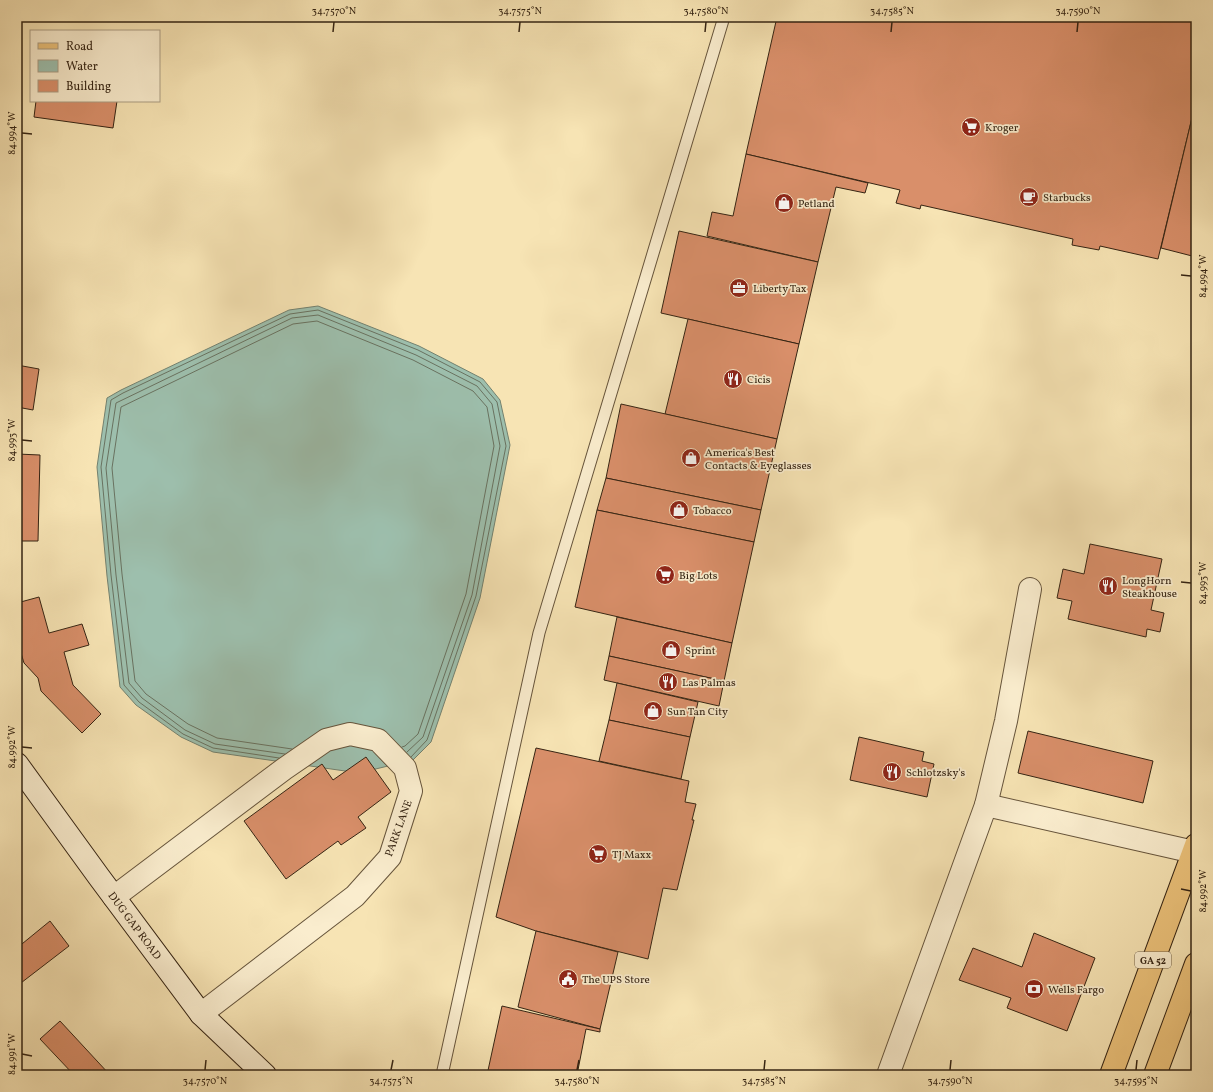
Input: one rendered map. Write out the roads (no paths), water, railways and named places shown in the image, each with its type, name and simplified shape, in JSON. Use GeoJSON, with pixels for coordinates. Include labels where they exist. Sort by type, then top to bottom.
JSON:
{"type":"FeatureCollection","features":[{"type":"Feature","properties":{"kind":"main road","name":"GA 52"},"geometry":{"type":"LineString","coordinates":[[1111,1075],[1195,849]]}},
{"type":"Feature","properties":{"kind":"main road"},"geometry":{"type":"LineString","coordinates":[[1155,1075],[1196,964]]}},
{"type":"Feature","properties":{"kind":"street"},"geometry":{"type":"LineString","coordinates":[[888,1075],[986,805],[1006,721],[1030,589]]}},
{"type":"Feature","properties":{"kind":"street","name":"PARK LANE"},"geometry":{"type":"LineString","coordinates":[[114,897],[284,769],[326,740],[350,734],[378,740],[405,768],[411,791],[390,857],[355,896],[201,1014]]}},
{"type":"Feature","properties":{"kind":"street","name":"DUG GAP ROAD"},"geometry":{"type":"LineString","coordinates":[[17,764],[201,1014],[265,1075]]}},
{"type":"Feature","properties":{"kind":"street"},"geometry":{"type":"LineString","coordinates":[[986,805],[1195,849]]}},
{"type":"Feature","properties":{"kind":"lane"},"geometry":{"type":"LineString","coordinates":[[442,1075],[539,633],[724,17]]}},
{"type":"Feature","properties":{"kind":"water"},"geometry":{"type":"Polygon","coordinates":[[[318,306],[419,346],[483,379],[500,400],[510,445],[480,598],[431,742],[413,760],[359,773],[213,752],[181,737],[136,705],[120,687],[107,576],[97,467],[107,398],[289,310],[318,306]]]}},
{"type":"Feature","properties":{"kind":"place","name":"Kroger"},"geometry":{"type":"Point","coordinates":[971,127]}},
{"type":"Feature","properties":{"kind":"place","name":"Starbucks"},"geometry":{"type":"Point","coordinates":[1029,197]}},
{"type":"Feature","properties":{"kind":"place","name":"Petland"},"geometry":{"type":"Point","coordinates":[784,203]}},
{"type":"Feature","properties":{"kind":"place","name":"Liberty Tax"},"geometry":{"type":"Point","coordinates":[739,288]}},
{"type":"Feature","properties":{"kind":"place","name":"Cicis"},"geometry":{"type":"Point","coordinates":[733,379]}},
{"type":"Feature","properties":{"kind":"place","name":"America's Best Contacts & Eyeglasses"},"geometry":{"type":"Point","coordinates":[691,458]}},
{"type":"Feature","properties":{"kind":"place","name":"Tobacco"},"geometry":{"type":"Point","coordinates":[679,510]}},
{"type":"Feature","properties":{"kind":"place","name":"Big Lots"},"geometry":{"type":"Point","coordinates":[665,575]}},
{"type":"Feature","properties":{"kind":"place","name":"LongHorn Steakhouse"},"geometry":{"type":"Point","coordinates":[1108,586]}},
{"type":"Feature","properties":{"kind":"place","name":"Sprint"},"geometry":{"type":"Point","coordinates":[671,650]}},
{"type":"Feature","properties":{"kind":"place","name":"Las Palmas"},"geometry":{"type":"Point","coordinates":[668,682]}},
{"type":"Feature","properties":{"kind":"place","name":"Sun Tan City"},"geometry":{"type":"Point","coordinates":[653,711]}},
{"type":"Feature","properties":{"kind":"place","name":"Schlotzsky's"},"geometry":{"type":"Point","coordinates":[892,772]}},
{"type":"Feature","properties":{"kind":"place","name":"TJ Maxx"},"geometry":{"type":"Point","coordinates":[598,854]}},
{"type":"Feature","properties":{"kind":"place","name":"The UPS Store"},"geometry":{"type":"Point","coordinates":[568,979]}},
{"type":"Feature","properties":{"kind":"place","name":"Wells Fargo"},"geometry":{"type":"Point","coordinates":[1034,989]}}]}
